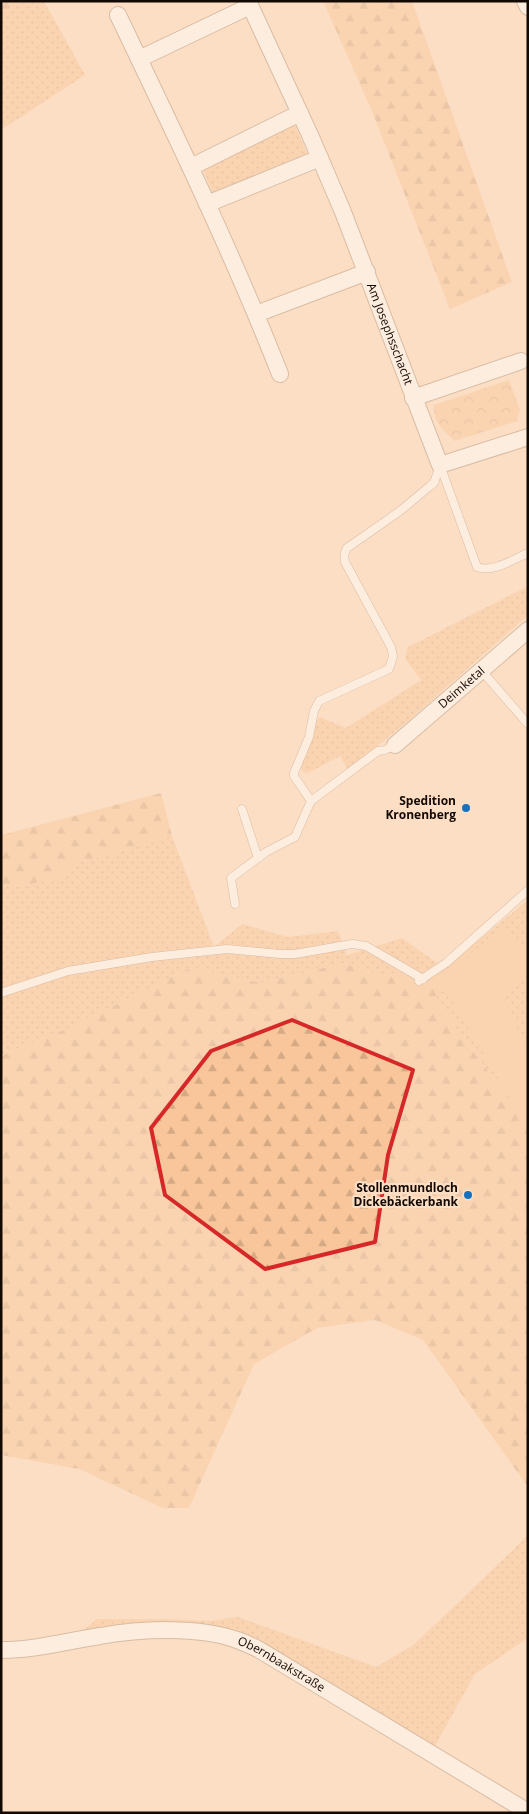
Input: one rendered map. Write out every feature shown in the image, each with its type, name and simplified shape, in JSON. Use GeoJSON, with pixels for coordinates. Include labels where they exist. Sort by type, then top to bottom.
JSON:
{"type":"FeatureCollection","features":[{"type":"Feature","properties":{"kind":"street"},"geometry":{"type":"LineString","coordinates":[[525,1],[528,7]]}},
{"type":"Feature","properties":{"kind":"street","name":"Am Josephsschacht"},"geometry":{"type":"LineString","coordinates":[[139,59],[249,4],[320,158],[367,272],[413,398],[440,465]]}},
{"type":"Feature","properties":{"kind":"street"},"geometry":{"type":"LineString","coordinates":[[118,15],[191,167],[256,314],[280,374]]}},
{"type":"Feature","properties":{"kind":"street"},"geometry":{"type":"LineString","coordinates":[[191,167],[300,114]]}},
{"type":"Feature","properties":{"kind":"street"},"geometry":{"type":"LineString","coordinates":[[207,204],[320,158]]}},
{"type":"Feature","properties":{"kind":"street","name":"Am Josephsschacht"},"geometry":{"type":"LineString","coordinates":[[256,314],[367,272]]}},
{"type":"Feature","properties":{"kind":"street","name":"Am Josephsschacht"},"geometry":{"type":"LineString","coordinates":[[413,398],[521,362]]}},
{"type":"Feature","properties":{"kind":"street"},"geometry":{"type":"LineString","coordinates":[[440,465],[528,437]]}},
{"type":"Feature","properties":{"kind":"street","name":"Deimketal"},"geometry":{"type":"LineString","coordinates":[[395,746],[528,630]]}},
{"type":"Feature","properties":{"kind":"street","name":"Obernbaakstraße"},"geometry":{"type":"LineString","coordinates":[[1,1650],[31,1649],[102,1635],[162,1630],[203,1632],[236,1639],[258,1649],[528,1812]]}},
{"type":"Feature","properties":{"kind":"lane"},"geometry":{"type":"LineString","coordinates":[[440,465],[477,567],[495,567],[528,553]]}},
{"type":"Feature","properties":{"kind":"lane"},"geometry":{"type":"LineString","coordinates":[[311,801],[294,776],[294,773],[309,737],[315,707],[319,700],[389,670],[393,656],[391,647],[345,562],[345,552],[347,548],[400,511],[434,483],[440,465]]}},
{"type":"Feature","properties":{"kind":"lane"},"geometry":{"type":"LineString","coordinates":[[481,670],[528,724]]}},
{"type":"Feature","properties":{"kind":"lane"},"geometry":{"type":"LineString","coordinates":[[235,904],[231,878],[266,852],[296,837],[311,801],[378,751],[395,746]]}},
{"type":"Feature","properties":{"kind":"lane"},"geometry":{"type":"LineString","coordinates":[[242,809],[258,858]]}},
{"type":"Feature","properties":{"kind":"lane"},"geometry":{"type":"LineString","coordinates":[[1,993],[68,971],[152,957],[227,949],[295,954],[352,944],[366,946],[421,980],[446,963],[528,890]]}},
{"type":"Feature","properties":{"kind":"highlighted area"},"geometry":{"type":"Polygon","coordinates":[[[292,1020],[413,1070],[388,1155],[375,1242],[265,1269],[165,1195],[151,1128],[211,1051],[292,1020]]]}},
{"type":"Feature","properties":{"kind":"green space"},"geometry":{"type":"Polygon","coordinates":[[[1,1],[45,1],[19,3],[1,13],[1,1]]]}},
{"type":"Feature","properties":{"kind":"green space"},"geometry":{"type":"Polygon","coordinates":[[[44,1],[85,75],[1,130],[1,13],[19,3],[44,1]]]}},
{"type":"Feature","properties":{"kind":"green space"},"geometry":{"type":"Polygon","coordinates":[[[323,1],[412,1],[512,282],[450,309],[371,109],[323,1]]]}},
{"type":"Feature","properties":{"kind":"green space"},"geometry":{"type":"Polygon","coordinates":[[[292,119],[309,158],[214,196],[201,164],[292,119]]]}},
{"type":"Feature","properties":{"kind":"green space"},"geometry":{"type":"Polygon","coordinates":[[[509,380],[520,410],[517,421],[455,441],[440,426],[435,416],[434,405],[509,380]]]}},
{"type":"Feature","properties":{"kind":"green space"},"geometry":{"type":"Polygon","coordinates":[[[528,586],[528,615],[408,721],[348,770],[340,756],[306,774],[298,766],[316,721],[320,717],[346,728],[421,680],[405,658],[408,647],[528,586]]]}},
{"type":"Feature","properties":{"kind":"green space"},"geometry":{"type":"Polygon","coordinates":[[[161,793],[172,836],[77,863],[61,878],[16,887],[1,885],[1,835],[161,793]]]}},
{"type":"Feature","properties":{"kind":"green space"},"geometry":{"type":"Polygon","coordinates":[[[172,836],[214,947],[242,924],[288,937],[338,931],[347,955],[402,938],[444,968],[528,900],[528,1111],[520,1117],[436,1000],[443,968],[382,976],[344,963],[261,983],[190,968],[71,1027],[1,1056],[1,885],[16,887],[61,878],[77,863],[172,836]]]}},
{"type":"Feature","properties":{"kind":"green space"},"geometry":{"type":"Polygon","coordinates":[[[503,926],[528,954],[528,974],[503,995],[528,1053],[528,1110],[520,1116],[459,1011],[438,982],[503,926]]]}},
{"type":"Feature","properties":{"kind":"green space"},"geometry":{"type":"Polygon","coordinates":[[[344,963],[382,976],[444,968],[436,1000],[520,1116],[528,1111],[528,1487],[423,1340],[375,1320],[317,1328],[254,1364],[189,1508],[163,1508],[79,1469],[1,1455],[1,1056],[71,1027],[190,968],[261,983],[344,963]]]}},
{"type":"Feature","properties":{"kind":"green space"},"geometry":{"type":"Polygon","coordinates":[[[528,1535],[528,1638],[475,1674],[432,1751],[239,1635],[76,1636],[97,1619],[210,1621],[238,1617],[376,1667],[412,1646],[528,1535]]]}},
{"type":"Feature","properties":{"kind":"place","name":"Spedition Kronenberg"},"geometry":{"type":"Point","coordinates":[466,808]}},
{"type":"Feature","properties":{"kind":"place","name":"Stollenmundloch Dickebäckerbank"},"geometry":{"type":"Point","coordinates":[468,1195]}}]}
